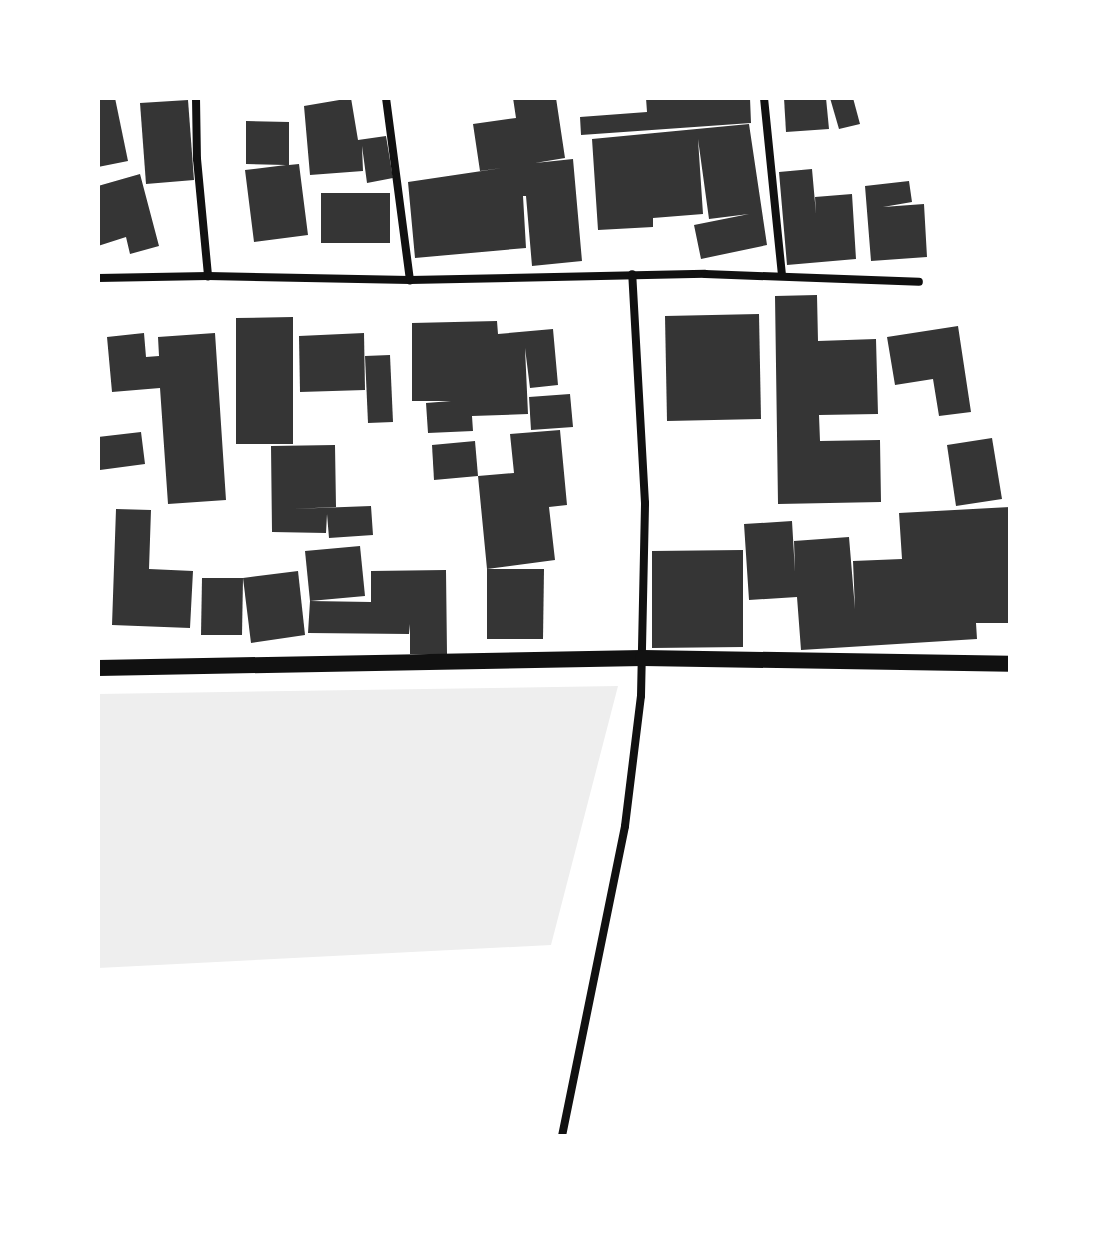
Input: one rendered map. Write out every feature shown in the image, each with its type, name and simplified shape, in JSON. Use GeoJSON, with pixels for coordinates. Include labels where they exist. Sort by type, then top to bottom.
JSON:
{"type":"FeatureCollection","features":[{"type":"Feature","properties":{"kind":"main road"},"geometry":{"type":"LineString","coordinates":[[98,668],[643,658],[1010,664]]}},
{"type":"Feature","properties":{"kind":"street"},"geometry":{"type":"LineString","coordinates":[[196,98],[197,159],[208,276]]}},
{"type":"Feature","properties":{"kind":"street"},"geometry":{"type":"LineString","coordinates":[[386,98],[410,280]]}},
{"type":"Feature","properties":{"kind":"street"},"geometry":{"type":"LineString","coordinates":[[764,98],[782,275]]}},
{"type":"Feature","properties":{"kind":"street"},"geometry":{"type":"LineString","coordinates":[[98,278],[208,276],[410,280],[632,274],[782,275],[919,282]]}},
{"type":"Feature","properties":{"kind":"street"},"geometry":{"type":"LineString","coordinates":[[562,1136],[625,826],[643,658],[645,503],[632,274]]}},
{"type":"Feature","properties":{"kind":"shaded area"},"geometry":{"type":"Polygon","coordinates":[[[618,686],[551,945],[98,968],[98,694],[618,686]]]}},
{"type":"Feature","properties":{"kind":"building"},"geometry":{"type":"Polygon","coordinates":[[[98,98],[115,98],[128,161],[98,167],[98,98]]]}},
{"type":"Feature","properties":{"kind":"building"},"geometry":{"type":"Polygon","coordinates":[[[351,98],[358,140],[386,136],[393,178],[367,183],[362,146],[363,171],[310,175],[304,106],[351,98]]]}},
{"type":"Feature","properties":{"kind":"building"},"geometry":{"type":"Polygon","coordinates":[[[513,98],[556,98],[565,158],[535,163],[573,159],[582,261],[532,266],[526,196],[523,196],[526,248],[415,258],[408,182],[502,168],[480,171],[473,124],[516,118],[513,98]]]}},
{"type":"Feature","properties":{"kind":"building"},"geometry":{"type":"Polygon","coordinates":[[[646,98],[750,98],[751,123],[581,135],[580,117],[647,112],[646,98]]]}},
{"type":"Feature","properties":{"kind":"building"},"geometry":{"type":"Polygon","coordinates":[[[784,98],[826,98],[829,129],[786,132],[784,98]]]}},
{"type":"Feature","properties":{"kind":"building"},"geometry":{"type":"Polygon","coordinates":[[[830,98],[853,98],[860,124],[839,129],[830,98]]]}},
{"type":"Feature","properties":{"kind":"building"},"geometry":{"type":"Polygon","coordinates":[[[188,100],[194,180],[146,184],[140,103],[188,100]]]}},
{"type":"Feature","properties":{"kind":"building"},"geometry":{"type":"Polygon","coordinates":[[[246,121],[289,122],[289,165],[299,164],[308,235],[254,242],[245,170],[286,165],[246,164],[246,121]]]}},
{"type":"Feature","properties":{"kind":"building"},"geometry":{"type":"Polygon","coordinates":[[[749,124],[767,245],[701,259],[694,225],[749,214],[709,219],[698,139],[703,214],[653,218],[653,227],[598,230],[592,139],[749,124]]]}},
{"type":"Feature","properties":{"kind":"building"},"geometry":{"type":"Polygon","coordinates":[[[812,169],[816,214],[815,197],[852,194],[856,259],[787,265],[779,172],[812,169]]]}},
{"type":"Feature","properties":{"kind":"building"},"geometry":{"type":"Polygon","coordinates":[[[140,174],[159,246],[130,254],[126,237],[98,246],[98,186],[140,174]]]}},
{"type":"Feature","properties":{"kind":"building"},"geometry":{"type":"Polygon","coordinates":[[[909,181],[912,202],[883,207],[924,204],[927,257],[871,261],[865,186],[909,181]]]}},
{"type":"Feature","properties":{"kind":"building"},"geometry":{"type":"Polygon","coordinates":[[[321,193],[390,193],[390,243],[321,243],[321,193]]]}},
{"type":"Feature","properties":{"kind":"building"},"geometry":{"type":"Polygon","coordinates":[[[817,295],[818,341],[876,339],[878,414],[819,415],[820,441],[880,440],[881,502],[778,504],[775,296],[817,295]]]}},
{"type":"Feature","properties":{"kind":"building"},"geometry":{"type":"Polygon","coordinates":[[[759,314],[761,419],[667,421],[665,316],[759,314]]]}},
{"type":"Feature","properties":{"kind":"building"},"geometry":{"type":"Polygon","coordinates":[[[293,317],[293,444],[236,444],[236,318],[293,317]]]}},
{"type":"Feature","properties":{"kind":"building"},"geometry":{"type":"Polygon","coordinates":[[[497,321],[498,334],[553,329],[558,385],[530,388],[525,348],[528,414],[472,416],[473,431],[428,433],[426,403],[451,401],[412,401],[412,323],[497,321]]]}},
{"type":"Feature","properties":{"kind":"building"},"geometry":{"type":"Polygon","coordinates":[[[958,326],[971,412],[939,416],[933,379],[895,385],[887,337],[958,326]]]}},
{"type":"Feature","properties":{"kind":"building"},"geometry":{"type":"Polygon","coordinates":[[[144,333],[146,357],[159,356],[158,337],[215,333],[226,500],[168,504],[160,388],[112,392],[107,337],[144,333]]]}},
{"type":"Feature","properties":{"kind":"building"},"geometry":{"type":"Polygon","coordinates":[[[364,333],[365,390],[300,392],[299,336],[364,333]]]}},
{"type":"Feature","properties":{"kind":"building"},"geometry":{"type":"Polygon","coordinates":[[[390,355],[393,422],[368,423],[365,356],[390,355]]]}},
{"type":"Feature","properties":{"kind":"building"},"geometry":{"type":"Polygon","coordinates":[[[570,394],[573,427],[531,430],[529,397],[570,394]]]}},
{"type":"Feature","properties":{"kind":"building"},"geometry":{"type":"Polygon","coordinates":[[[560,430],[567,505],[549,507],[555,560],[487,569],[478,476],[514,473],[510,434],[560,430]]]}},
{"type":"Feature","properties":{"kind":"building"},"geometry":{"type":"Polygon","coordinates":[[[141,432],[145,464],[100,470],[98,437],[141,432]]]}},
{"type":"Feature","properties":{"kind":"building"},"geometry":{"type":"Polygon","coordinates":[[[992,438],[1002,499],[956,506],[947,445],[992,438]]]}},
{"type":"Feature","properties":{"kind":"building"},"geometry":{"type":"Polygon","coordinates":[[[475,441],[478,476],[434,480],[432,445],[475,441]]]}},
{"type":"Feature","properties":{"kind":"building"},"geometry":{"type":"Polygon","coordinates":[[[335,445],[336,507],[292,509],[371,506],[373,535],[329,538],[327,514],[326,533],[272,532],[271,446],[335,445]]]}},
{"type":"Feature","properties":{"kind":"building"},"geometry":{"type":"Polygon","coordinates":[[[1010,507],[1010,623],[976,623],[977,639],[801,650],[797,597],[749,600],[744,524],[792,521],[795,572],[794,541],[849,537],[855,609],[853,561],[902,559],[899,513],[1010,507]]]}},
{"type":"Feature","properties":{"kind":"building"},"geometry":{"type":"Polygon","coordinates":[[[116,509],[151,510],[149,569],[193,571],[190,628],[112,625],[116,509]]]}},
{"type":"Feature","properties":{"kind":"building"},"geometry":{"type":"Polygon","coordinates":[[[360,546],[365,596],[310,601],[305,551],[360,546]]]}},
{"type":"Feature","properties":{"kind":"building"},"geometry":{"type":"Polygon","coordinates":[[[743,550],[743,647],[652,648],[652,551],[743,550]]]}},
{"type":"Feature","properties":{"kind":"building"},"geometry":{"type":"Polygon","coordinates":[[[487,569],[544,569],[543,639],[487,639],[487,569]]]}},
{"type":"Feature","properties":{"kind":"building"},"geometry":{"type":"Polygon","coordinates":[[[446,570],[447,654],[410,654],[410,624],[409,634],[308,633],[310,601],[371,602],[371,571],[446,570]]]}},
{"type":"Feature","properties":{"kind":"building"},"geometry":{"type":"Polygon","coordinates":[[[298,571],[305,635],[251,643],[243,578],[298,571]]]}},
{"type":"Feature","properties":{"kind":"building"},"geometry":{"type":"Polygon","coordinates":[[[202,578],[243,578],[242,635],[201,635],[202,578]]]}}]}
